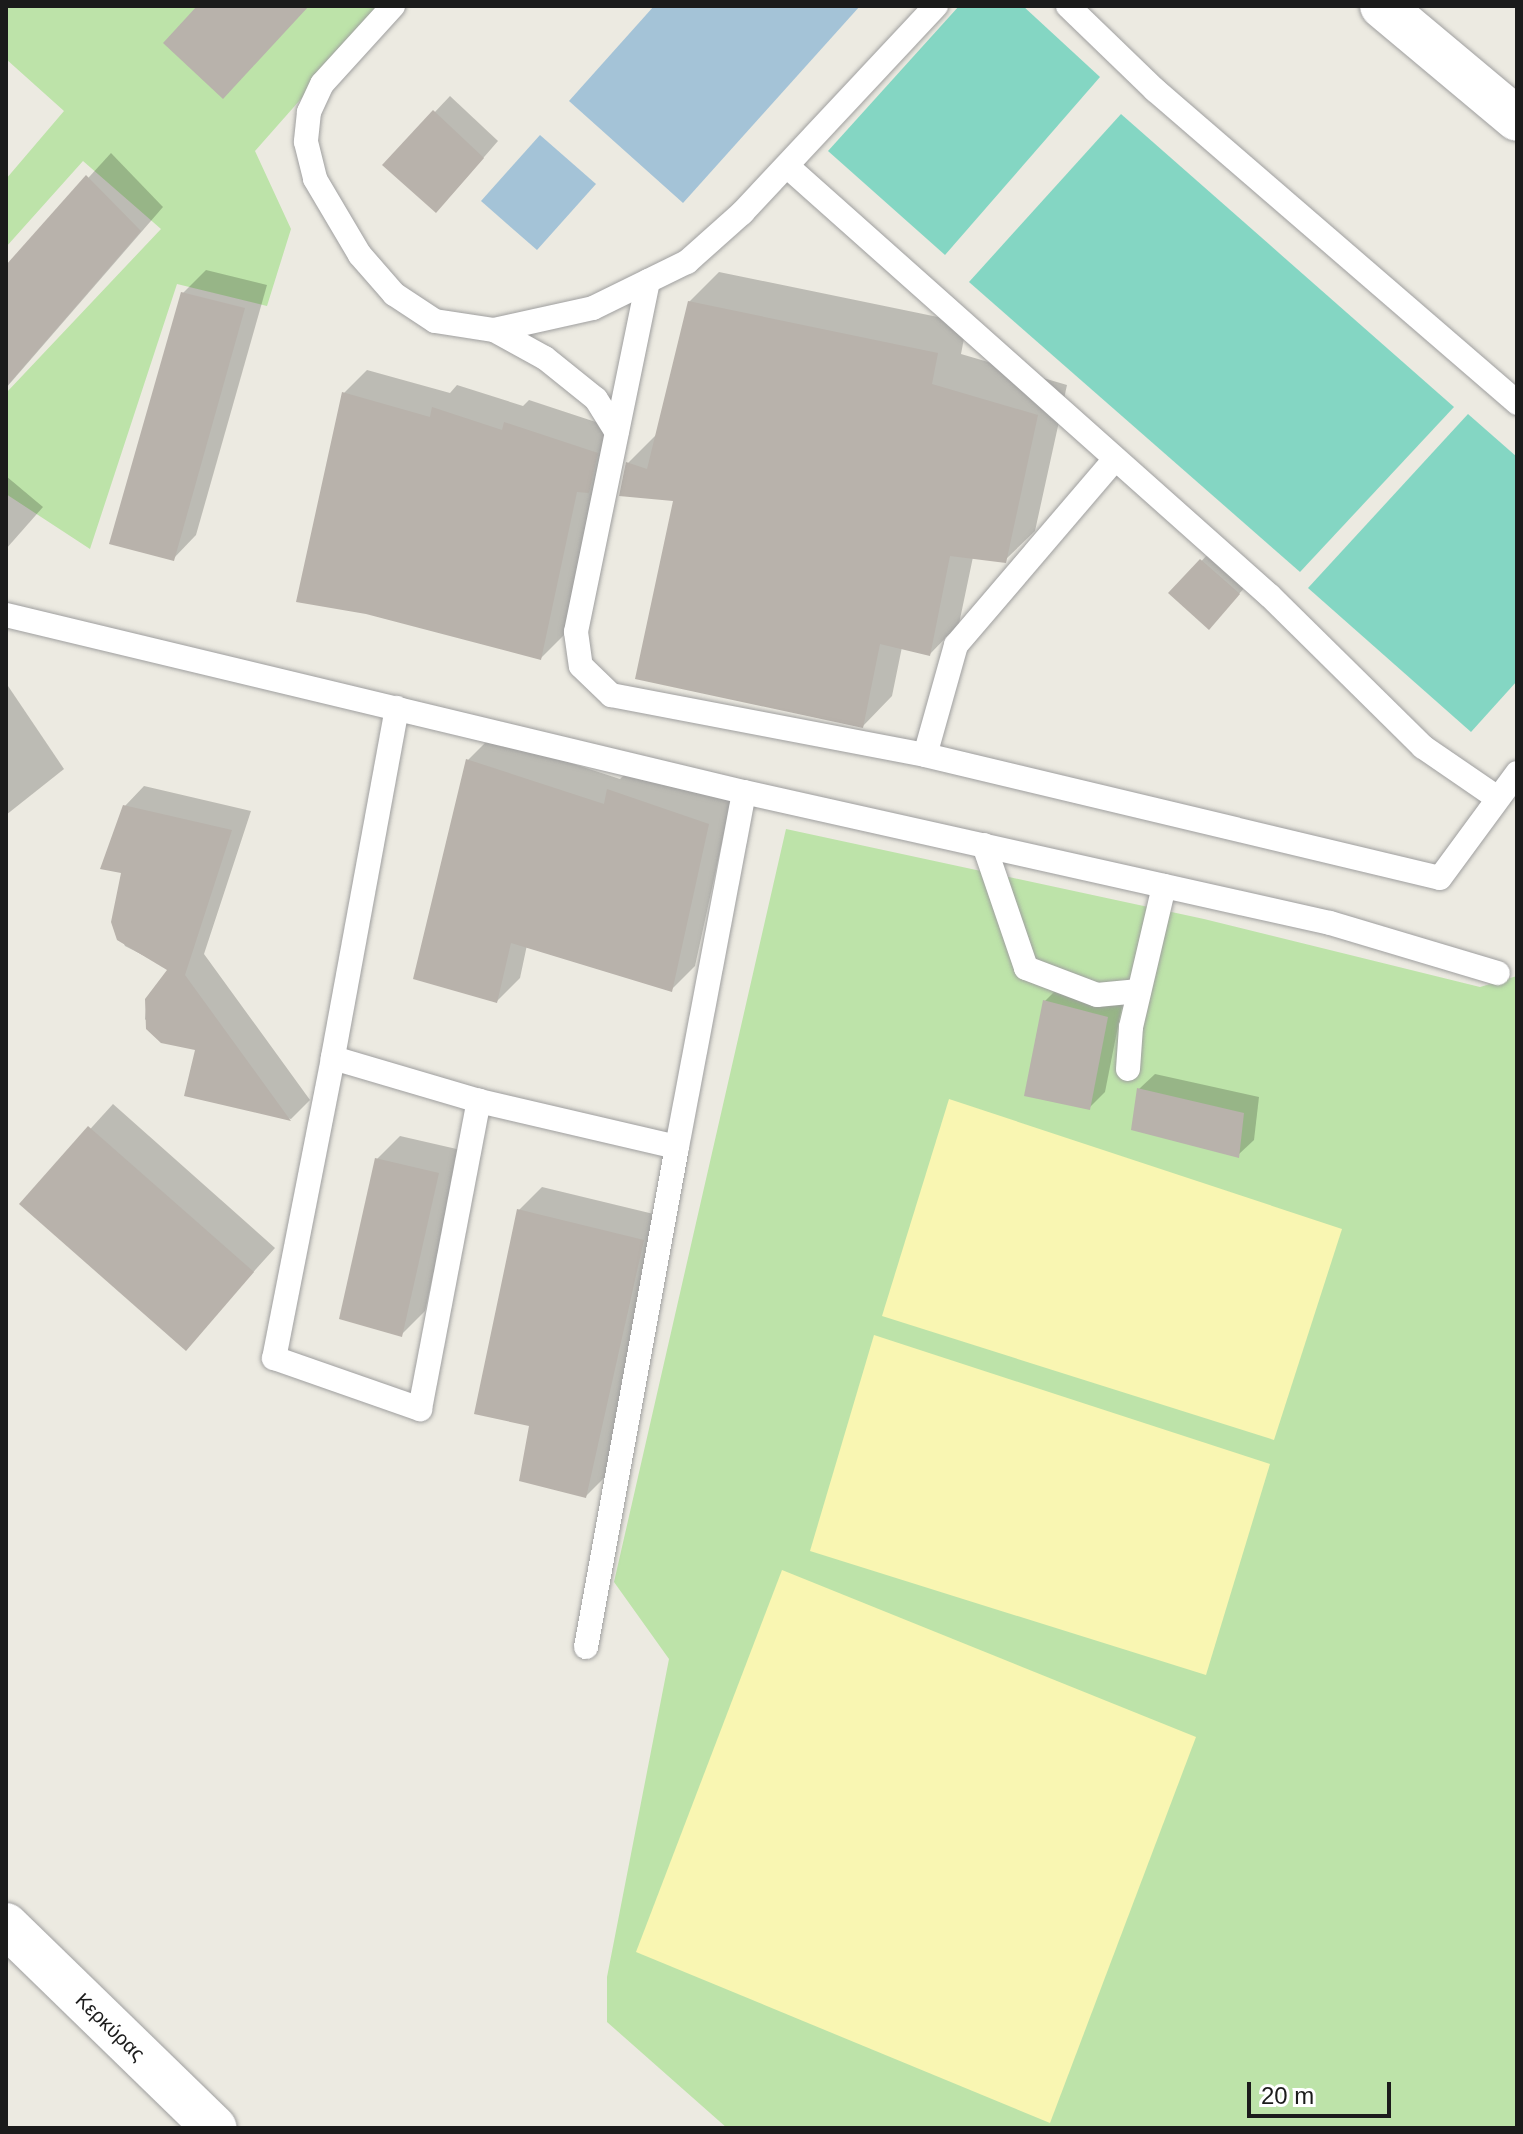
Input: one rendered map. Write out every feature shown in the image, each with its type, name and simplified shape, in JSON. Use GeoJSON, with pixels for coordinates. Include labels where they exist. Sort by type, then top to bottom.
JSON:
{"type":"FeatureCollection","features":[{"type":"Feature","properties":{"kind":"street"},"geometry":{"type":"LineString","coordinates":[[1382,6],[1517,119]]}},
{"type":"Feature","properties":{"kind":"street","name":"Κερκύρας"},"geometry":{"type":"LineString","coordinates":[[6,1925],[215,2128]]}},
{"type":"Feature","properties":{"kind":"lane"},"geometry":{"type":"LineString","coordinates":[[393,6],[322,84],[309,112],[306,142],[315,179],[360,255],[394,294],[435,321],[494,330],[545,358],[596,399],[617,432]]}},
{"type":"Feature","properties":{"kind":"lane"},"geometry":{"type":"LineString","coordinates":[[494,330],[593,308],[687,262],[787,166],[936,6]]}},
{"type":"Feature","properties":{"kind":"lane"},"geometry":{"type":"LineString","coordinates":[[1068,6],[1167,100],[1517,403]]}},
{"type":"Feature","properties":{"kind":"lane"},"geometry":{"type":"LineString","coordinates":[[787,166],[1270,596],[1423,747],[1496,797]]}},
{"type":"Feature","properties":{"kind":"lane"},"geometry":{"type":"LineString","coordinates":[[648,281],[576,632],[581,666],[611,695],[925,755],[1440,878],[1496,797],[1517,773]]}},
{"type":"Feature","properties":{"kind":"lane"},"geometry":{"type":"LineString","coordinates":[[925,755],[956,645],[1115,459]]}},
{"type":"Feature","properties":{"kind":"lane"},"geometry":{"type":"LineString","coordinates":[[6,615],[744,792],[1330,923],[1498,973]]}},
{"type":"Feature","properties":{"kind":"lane"},"geometry":{"type":"LineString","coordinates":[[397,708],[274,1358],[420,1409],[479,1101]]}},
{"type":"Feature","properties":{"kind":"lane"},"geometry":{"type":"LineString","coordinates":[[586,1647],[744,792]]}},
{"type":"Feature","properties":{"kind":"lane"},"geometry":{"type":"LineString","coordinates":[[984,845],[1026,968],[1097,995],[1139,991]]}},
{"type":"Feature","properties":{"kind":"lane"},"geometry":{"type":"LineString","coordinates":[[1128,1069],[1139,991],[1164,886]]}},
{"type":"Feature","properties":{"kind":"lane"},"geometry":{"type":"LineString","coordinates":[[333,1058],[479,1101],[677,1147]]}},
{"type":"Feature","properties":{"kind":"green space"},"geometry":{"type":"Polygon","coordinates":[[[6,6],[383,6],[255,151],[291,229],[267,306],[177,284],[90,549],[6,494],[6,393],[161,229],[83,161],[6,247],[6,179],[64,111],[6,59],[6,6]]]}},
{"type":"Feature","properties":{"kind":"green space"},"geometry":{"type":"Polygon","coordinates":[[[786,829],[1204,919],[1480,987],[1517,976],[1517,2128],[727,2128],[607,2022],[607,1977],[669,1659],[614,1582],[786,829]]]}},
{"type":"Feature","properties":{"kind":"sand"},"geometry":{"type":"Polygon","coordinates":[[[949,1099],[1342,1229],[1274,1440],[882,1316],[949,1099]]]}},
{"type":"Feature","properties":{"kind":"sand"},"geometry":{"type":"Polygon","coordinates":[[[874,1335],[1270,1464],[1206,1675],[810,1551],[874,1335]]]}},
{"type":"Feature","properties":{"kind":"sand"},"geometry":{"type":"Polygon","coordinates":[[[782,1570],[1196,1737],[1050,2123],[636,1952],[782,1570]]]}},
{"type":"Feature","properties":{"kind":"shaded area"},"geometry":{"type":"Polygon","coordinates":[[[654,6],[860,6],[683,203],[569,101],[654,6]]]}},
{"type":"Feature","properties":{"kind":"shaded area"},"geometry":{"type":"Polygon","coordinates":[[[959,6],[1023,6],[1100,77],[945,255],[828,151],[959,6]]]}},
{"type":"Feature","properties":{"kind":"shaded area"},"geometry":{"type":"Polygon","coordinates":[[[1121,114],[1454,407],[1300,572],[969,282],[1121,114]]]}},
{"type":"Feature","properties":{"kind":"shaded area"},"geometry":{"type":"Polygon","coordinates":[[[540,135],[596,184],[537,250],[481,201],[540,135]]]}},
{"type":"Feature","properties":{"kind":"shaded area"},"geometry":{"type":"Polygon","coordinates":[[[1468,414],[1517,457],[1517,681],[1471,732],[1308,588],[1468,414]]]}},
{"type":"Feature","properties":{"kind":"building"},"geometry":{"type":"Polygon","coordinates":[[[197,6],[309,6],[223,99],[163,43],[197,6]]]}},
{"type":"Feature","properties":{"kind":"building"},"geometry":{"type":"Polygon","coordinates":[[[433,110],[484,158],[436,213],[382,165],[433,110]]]}},
{"type":"Feature","properties":{"kind":"building"},"geometry":{"type":"Polygon","coordinates":[[[86,175],[141,231],[6,387],[6,265],[86,175]]]}},
{"type":"Feature","properties":{"kind":"building"},"geometry":{"type":"Polygon","coordinates":[[[181,292],[245,308],[174,561],[109,544],[181,292]]]}},
{"type":"Feature","properties":{"kind":"building"},"geometry":{"type":"Polygon","coordinates":[[[688,301],[938,353],[932,384],[1038,415],[1006,563],[950,556],[930,656],[880,644],[863,728],[635,679],[673,501],[619,496],[626,462],[647,469],[688,301]]]}},
{"type":"Feature","properties":{"kind":"building"},"geometry":{"type":"Polygon","coordinates":[[[342,392],[430,417],[432,407],[502,430],[504,422],[598,453],[589,493],[577,492],[541,660],[366,614],[296,602],[342,392]]]}},
{"type":"Feature","properties":{"kind":"building"},"geometry":{"type":"Polygon","coordinates":[[[1200,559],[1240,594],[1209,630],[1168,593],[1200,559]]]}},
{"type":"Feature","properties":{"kind":"building"},"geometry":{"type":"Polygon","coordinates":[[[466,759],[604,804],[607,789],[709,824],[672,992],[511,943],[497,1003],[413,979],[466,759]]]}},
{"type":"Feature","properties":{"kind":"building"},"geometry":{"type":"Polygon","coordinates":[[[123,805],[232,830],[185,975],[291,1121],[184,1096],[195,1050],[161,1043],[146,1029],[145,999],[167,970],[117,940],[111,922],[121,873],[100,869],[123,805]]]}},
{"type":"Feature","properties":{"kind":"building"},"geometry":{"type":"Polygon","coordinates":[[[1043,1000],[1108,1017],[1090,1110],[1024,1096],[1043,1000]]]}},
{"type":"Feature","properties":{"kind":"building"},"geometry":{"type":"Polygon","coordinates":[[[1137,1088],[1244,1113],[1239,1158],[1131,1130],[1137,1088]]]}},
{"type":"Feature","properties":{"kind":"building"},"geometry":{"type":"Polygon","coordinates":[[[88,1126],[254,1272],[186,1351],[19,1204],[88,1126]]]}},
{"type":"Feature","properties":{"kind":"building"},"geometry":{"type":"Polygon","coordinates":[[[375,1158],[439,1173],[402,1337],[339,1319],[375,1158]]]}},
{"type":"Feature","properties":{"kind":"building"},"geometry":{"type":"Polygon","coordinates":[[[517,1209],[644,1240],[586,1498],[519,1481],[529,1426],[474,1414],[517,1209]]]}}]}
